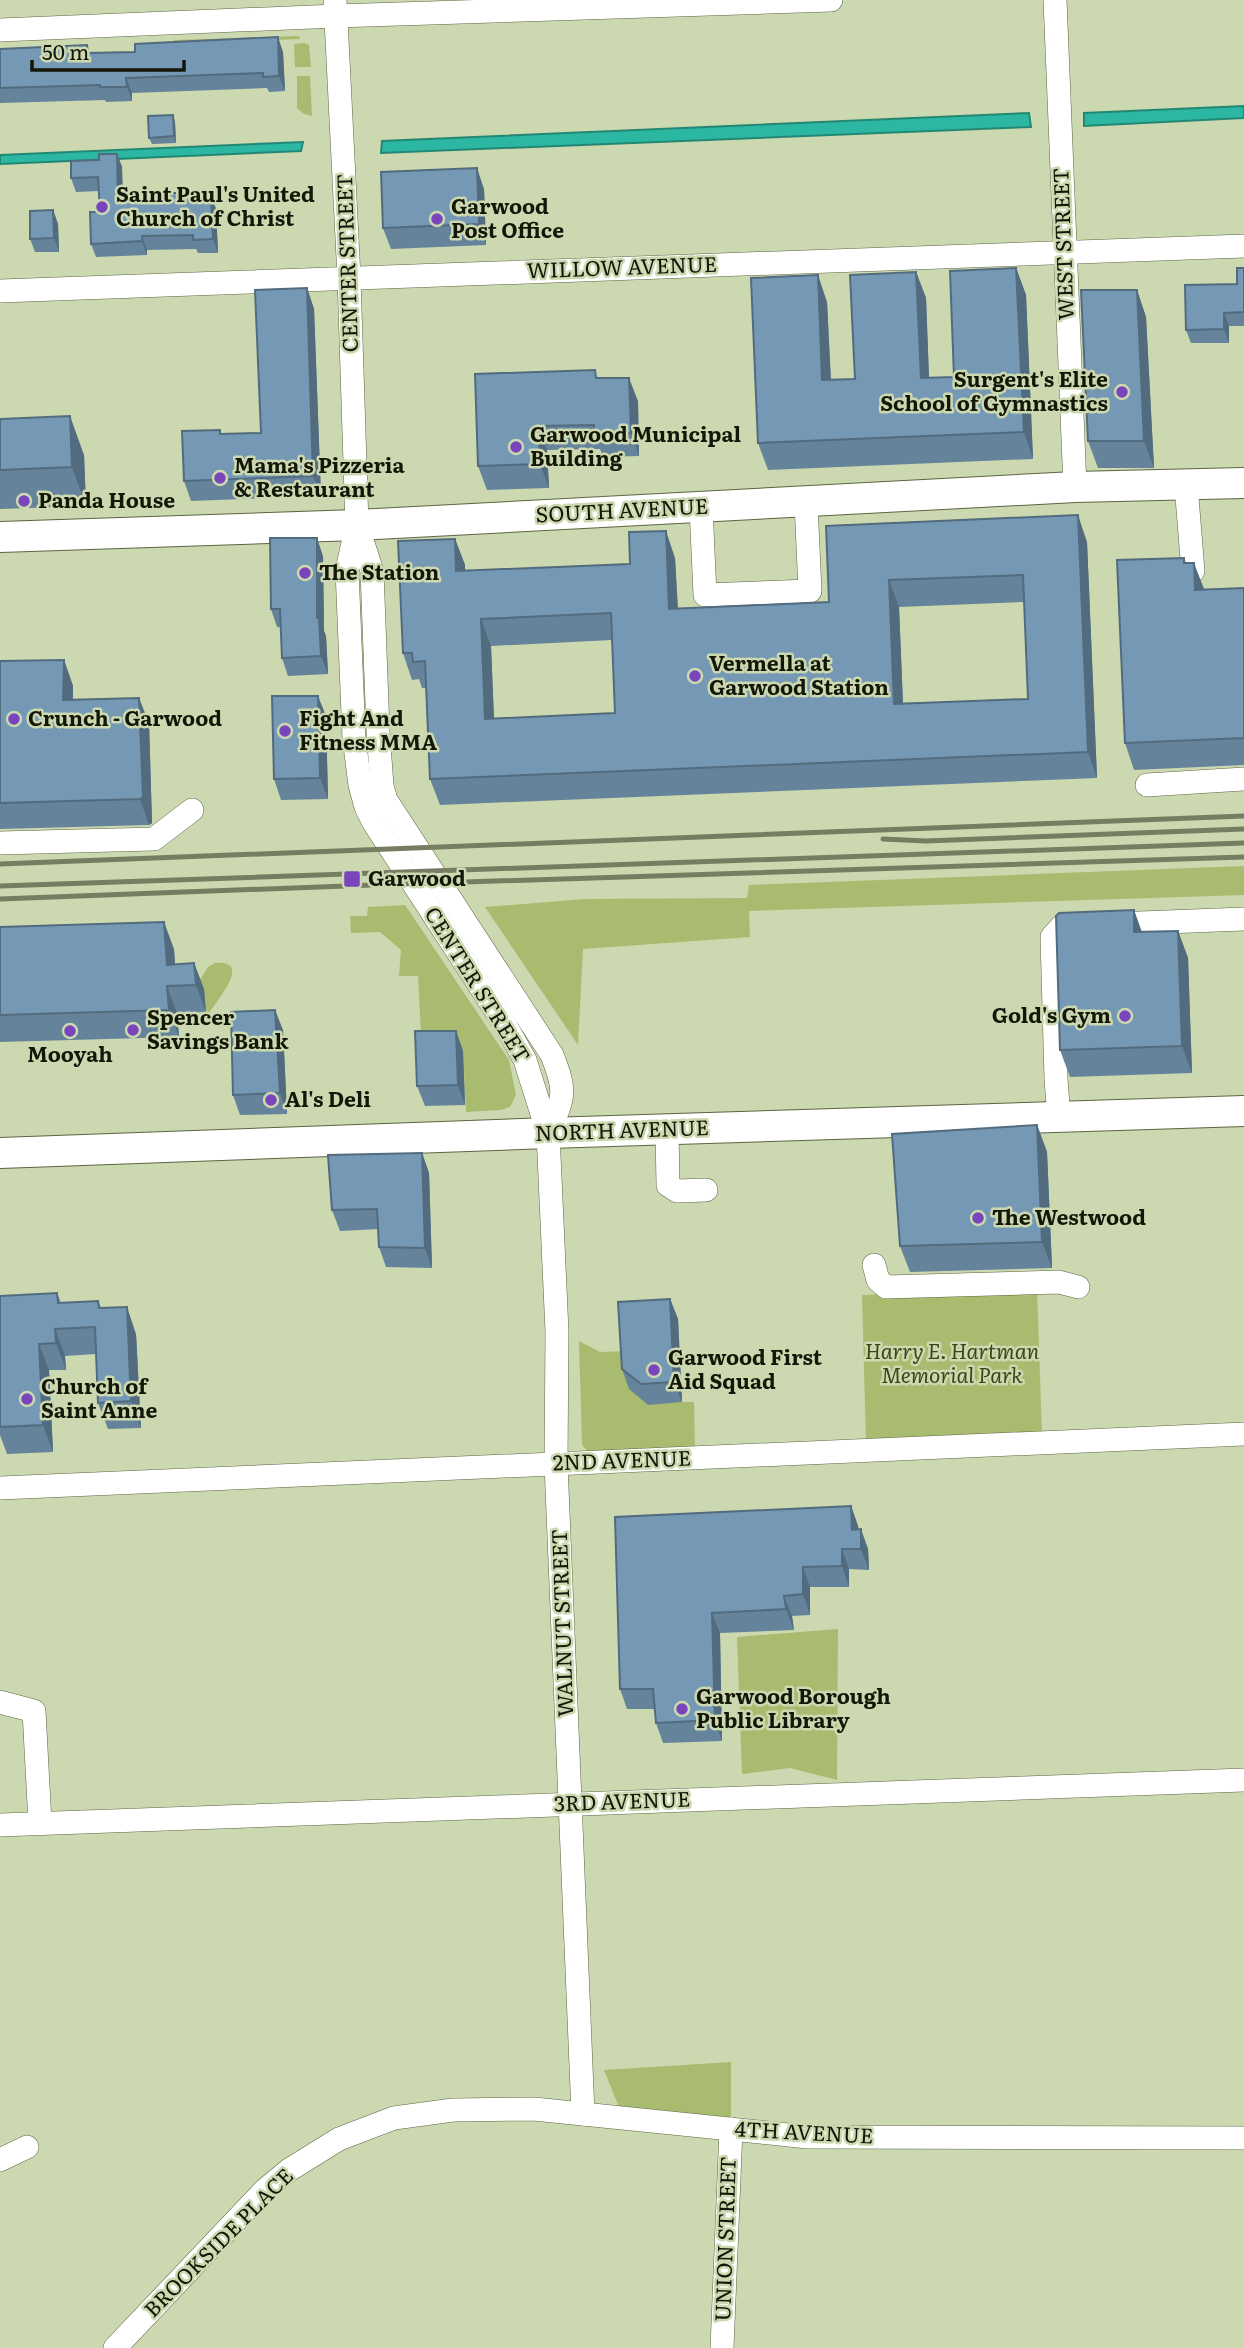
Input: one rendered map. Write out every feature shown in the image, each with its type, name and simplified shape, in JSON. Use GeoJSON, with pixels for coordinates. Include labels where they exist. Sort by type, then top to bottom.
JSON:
{"type":"FeatureCollection","features":[{"type":"Feature","properties":{"kind":"main road","name":"SOUTH AVENUE"},"geometry":{"type":"LineString","coordinates":[[0,537],[357,525],[1075,487],[1244,483]]}},
{"type":"Feature","properties":{"kind":"main road","name":"NORTH AVENUE"},"geometry":{"type":"LineString","coordinates":[[0,1153],[1244,1111]]}},
{"type":"Feature","properties":{"kind":"street"},"geometry":{"type":"LineString","coordinates":[[0,30],[336,8],[831,0]]}},
{"type":"Feature","properties":{"kind":"street","name":"WEST STREET"},"geometry":{"type":"LineString","coordinates":[[1055,0],[1075,487]]}},
{"type":"Feature","properties":{"kind":"street","name":"CENTER STREET"},"geometry":{"type":"LineString","coordinates":[[336,8],[357,525],[372,570],[382,786],[386,800],[552,1055],[564,1097],[548,1133]]}},
{"type":"Feature","properties":{"kind":"street","name":"WILLOW AVENUE"},"geometry":{"type":"LineString","coordinates":[[0,291],[1244,246]]}},
{"type":"Feature","properties":{"kind":"street"},"geometry":{"type":"LineString","coordinates":[[1186,485],[1193,571]]}},
{"type":"Feature","properties":{"kind":"street"},"geometry":{"type":"LineString","coordinates":[[701,507],[705,595],[810,591],[806,503]]}},
{"type":"Feature","properties":{"kind":"street"},"geometry":{"type":"LineString","coordinates":[[1147,785],[1244,779]]}},
{"type":"Feature","properties":{"kind":"street"},"geometry":{"type":"LineString","coordinates":[[0,843],[153,839],[192,810]]}},
{"type":"Feature","properties":{"kind":"street"},"geometry":{"type":"LineString","coordinates":[[1059,1118],[1052,937],[1062,926],[1244,919]]}},
{"type":"Feature","properties":{"kind":"street"},"geometry":{"type":"LineString","coordinates":[[667,1130],[668,1185],[677,1191],[706,1190]]}},
{"type":"Feature","properties":{"kind":"street","name":"WALNUT STREET"},"geometry":{"type":"LineString","coordinates":[[548,1133],[557,1332],[556,1464],[583,2114]]}},
{"type":"Feature","properties":{"kind":"street"},"geometry":{"type":"LineString","coordinates":[[874,1265],[878,1280],[886,1287],[1059,1282],[1078,1287]]}},
{"type":"Feature","properties":{"kind":"street","name":"2ND AVENUE"},"geometry":{"type":"LineString","coordinates":[[0,1488],[1244,1434]]}},
{"type":"Feature","properties":{"kind":"street"},"geometry":{"type":"LineString","coordinates":[[0,1702],[34,1712],[40,1823]]}},
{"type":"Feature","properties":{"kind":"street","name":"3RD AVENUE"},"geometry":{"type":"LineString","coordinates":[[0,1825],[1244,1780]]}},
{"type":"Feature","properties":{"kind":"street","name":"4TH AVENUE"},"geometry":{"type":"LineString","coordinates":[[366,2127],[394,2118],[453,2110],[534,2109],[808,2137],[1244,2138]]}},
{"type":"Feature","properties":{"kind":"street","name":"BROOKSIDE PLACE"},"geometry":{"type":"LineString","coordinates":[[115,2348],[274,2183],[313,2153],[366,2127]]}},
{"type":"Feature","properties":{"kind":"street","name":"UNION STREET"},"geometry":{"type":"LineString","coordinates":[[722,2348],[731,2129]]}},
{"type":"Feature","properties":{"kind":"street"},"geometry":{"type":"LineString","coordinates":[[0,2160],[27,2147]]}},
{"type":"Feature","properties":{"kind":"green space"},"geometry":{"type":"Polygon","coordinates":[[[299,36],[300,39],[174,44],[174,40],[299,36]]]}},
{"type":"Feature","properties":{"kind":"green space"},"geometry":{"type":"Polygon","coordinates":[[[294,44],[309,45],[311,67],[295,67],[294,44]]]}},
{"type":"Feature","properties":{"kind":"green space"},"geometry":{"type":"Polygon","coordinates":[[[297,76],[310,76],[312,116],[297,108],[297,76]]]}},
{"type":"Feature","properties":{"kind":"green space"},"geometry":{"type":"Polygon","coordinates":[[[1244,866],[1244,895],[749,911],[750,937],[583,949],[578,1045],[485,907],[585,899],[747,898],[749,885],[1244,866]]]}},
{"type":"Feature","properties":{"kind":"green space"},"geometry":{"type":"Polygon","coordinates":[[[405,905],[509,1060],[516,1095],[510,1107],[466,1112],[463,1051],[422,1052],[418,976],[399,976],[401,950],[380,932],[351,933],[350,916],[367,916],[368,907],[405,905]]]}},
{"type":"Feature","properties":{"kind":"green space"},"geometry":{"type":"Polygon","coordinates":[[[215,963],[226,964],[232,968],[232,975],[207,1017],[200,980],[208,967],[215,963]]]}},
{"type":"Feature","properties":{"kind":"green space","name":"Harry E. Hartman Memorial Park"},"geometry":{"type":"Polygon","coordinates":[[[1037,1288],[1042,1435],[866,1441],[862,1295],[1037,1288]]]}},
{"type":"Feature","properties":{"kind":"green space"},"geometry":{"type":"Polygon","coordinates":[[[579,1341],[600,1352],[627,1351],[682,1402],[694,1402],[695,1451],[589,1453],[582,1445],[579,1341]]]}},
{"type":"Feature","properties":{"kind":"green space"},"geometry":{"type":"Polygon","coordinates":[[[838,1629],[837,1780],[790,1768],[742,1774],[737,1637],[838,1629]]]}},
{"type":"Feature","properties":{"kind":"green space"},"geometry":{"type":"Polygon","coordinates":[[[731,2062],[731,2129],[621,2112],[604,2070],[731,2062]]]}},
{"type":"Feature","properties":{"kind":"water"},"geometry":{"type":"Polygon","coordinates":[[[1244,106],[1244,118],[1084,126],[1084,113],[1244,106]]]}},
{"type":"Feature","properties":{"kind":"water"},"geometry":{"type":"Polygon","coordinates":[[[1029,113],[1031,127],[381,153],[382,141],[1029,113]]]}},
{"type":"Feature","properties":{"kind":"water"},"geometry":{"type":"Polygon","coordinates":[[[303,142],[301,151],[0,164],[0,155],[303,142]]]}},
{"type":"Feature","properties":{"kind":"building"},"geometry":{"type":"Polygon","coordinates":[[[278,37],[279,76],[263,77],[263,73],[126,78],[127,87],[100,85],[0,88],[0,49],[87,45],[88,53],[135,52],[135,44],[278,37]]]}},
{"type":"Feature","properties":{"kind":"building"},"geometry":{"type":"Polygon","coordinates":[[[173,115],[174,136],[149,138],[148,116],[173,115]]]}},
{"type":"Feature","properties":{"kind":"building"},"geometry":{"type":"Polygon","coordinates":[[[99,154],[117,154],[118,198],[168,196],[168,193],[185,193],[185,196],[211,195],[213,239],[193,240],[193,235],[142,236],[142,241],[91,244],[90,212],[100,212],[98,177],[71,178],[71,161],[99,160],[99,154]]]}},
{"type":"Feature","properties":{"kind":"building"},"geometry":{"type":"Polygon","coordinates":[[[477,168],[479,224],[383,228],[381,172],[477,168]]]}},
{"type":"Feature","properties":{"kind":"building"},"geometry":{"type":"Polygon","coordinates":[[[53,210],[54,238],[30,239],[30,211],[53,210]]]}},
{"type":"Feature","properties":{"kind":"building"},"geometry":{"type":"Polygon","coordinates":[[[1016,268],[1024,432],[758,443],[751,278],[818,275],[822,380],[855,379],[850,275],[916,272],[921,378],[954,377],[950,271],[1016,268]]]}},
{"type":"Feature","properties":{"kind":"building"},"geometry":{"type":"Polygon","coordinates":[[[1237,268],[1244,268],[1244,312],[1224,313],[1224,329],[1186,330],[1185,285],[1237,284],[1237,268]]]}},
{"type":"Feature","properties":{"kind":"building"},"geometry":{"type":"Polygon","coordinates":[[[307,288],[313,476],[184,481],[182,431],[261,433],[255,290],[307,288]]]}},
{"type":"Feature","properties":{"kind":"building","name":"Surgent's Elite School of Gymnastics"},"geometry":{"type":"Polygon","coordinates":[[[1081,290],[1137,290],[1144,441],[1088,441],[1081,290]]]}},
{"type":"Feature","properties":{"kind":"building"},"geometry":{"type":"Polygon","coordinates":[[[595,370],[596,378],[629,378],[631,433],[594,433],[594,425],[539,426],[540,464],[478,466],[475,374],[595,370]]]}},
{"type":"Feature","properties":{"kind":"building"},"geometry":{"type":"Polygon","coordinates":[[[70,416],[72,467],[0,470],[0,419],[70,416]]]}},
{"type":"Feature","properties":{"kind":"building","name":"Vermella at Garwood Station"},"geometry":{"type":"Polygon","coordinates":[[[1078,515],[1088,752],[430,779],[425,661],[413,662],[412,653],[403,653],[398,541],[455,539],[456,571],[630,564],[629,532],[666,531],[669,609],[829,602],[826,526],[1078,515]],[[1023,575],[889,580],[894,704],[1028,699],[1023,575]],[[611,613],[481,619],[485,719],[615,713],[611,613]]]}},
{"type":"Feature","properties":{"kind":"building"},"geometry":{"type":"Polygon","coordinates":[[[270,538],[317,538],[317,618],[321,656],[282,658],[280,609],[271,609],[270,538]]]}},
{"type":"Feature","properties":{"kind":"building"},"geometry":{"type":"Polygon","coordinates":[[[1184,558],[1184,563],[1194,563],[1195,590],[1244,588],[1244,738],[1125,743],[1117,560],[1184,558]]]}},
{"type":"Feature","properties":{"kind":"building"},"geometry":{"type":"Polygon","coordinates":[[[64,660],[63,700],[139,698],[143,797],[140,799],[0,803],[0,661],[64,660]]]}},
{"type":"Feature","properties":{"kind":"building"},"geometry":{"type":"Polygon","coordinates":[[[272,696],[318,696],[320,778],[274,779],[272,696]]]}},
{"type":"Feature","properties":{"kind":"building","name":"Gold's Gym"},"geometry":{"type":"Polygon","coordinates":[[[1134,910],[1134,932],[1178,931],[1182,1046],[1060,1050],[1056,916],[1059,913],[1134,910]]]}},
{"type":"Feature","properties":{"kind":"building"},"geometry":{"type":"Polygon","coordinates":[[[164,922],[167,965],[194,963],[196,985],[167,986],[169,1010],[0,1015],[0,927],[164,922]]]}},
{"type":"Feature","properties":{"kind":"building"},"geometry":{"type":"Polygon","coordinates":[[[275,1010],[280,1093],[233,1095],[231,1012],[275,1010]]]}},
{"type":"Feature","properties":{"kind":"building"},"geometry":{"type":"Polygon","coordinates":[[[415,1031],[456,1031],[458,1085],[417,1086],[415,1031]]]}},
{"type":"Feature","properties":{"kind":"building","name":"The Westwood"},"geometry":{"type":"Polygon","coordinates":[[[1037,1125],[1042,1242],[900,1246],[892,1134],[1037,1125]]]}},
{"type":"Feature","properties":{"kind":"building"},"geometry":{"type":"Polygon","coordinates":[[[422,1153],[425,1248],[379,1247],[377,1209],[332,1210],[328,1155],[422,1153]]]}},
{"type":"Feature","properties":{"kind":"building"},"geometry":{"type":"Polygon","coordinates":[[[57,1293],[58,1303],[98,1301],[99,1308],[127,1307],[131,1401],[98,1403],[95,1327],[55,1329],[56,1343],[39,1344],[43,1425],[0,1427],[0,1296],[57,1293]]]}},
{"type":"Feature","properties":{"kind":"building","name":"Garwood First Aid Squad"},"geometry":{"type":"Polygon","coordinates":[[[670,1299],[674,1382],[641,1384],[622,1369],[618,1302],[670,1299]]]}},
{"type":"Feature","properties":{"kind":"building"},"geometry":{"type":"Polygon","coordinates":[[[851,1506],[852,1530],[861,1529],[861,1549],[842,1549],[842,1566],[803,1567],[803,1594],[784,1596],[786,1609],[712,1613],[715,1720],[656,1723],[653,1689],[620,1689],[615,1517],[851,1506]]]}},
{"type":"Feature","properties":{"kind":"railway"},"geometry":{"type":"LineString","coordinates":[[0,864],[1244,816]]}},
{"type":"Feature","properties":{"kind":"railway"},"geometry":{"type":"LineString","coordinates":[[883,839],[926,841],[1244,829]]}},
{"type":"Feature","properties":{"kind":"railway"},"geometry":{"type":"LineString","coordinates":[[0,886],[1244,843]]}},
{"type":"Feature","properties":{"kind":"railway"},"geometry":{"type":"LineString","coordinates":[[0,899],[1244,857]]}},
{"type":"Feature","properties":{"kind":"place","name":"Saint Paul's United Church of Christ"},"geometry":{"type":"Point","coordinates":[102,207]}},
{"type":"Feature","properties":{"kind":"place","name":"Garwood Post Office"},"geometry":{"type":"Point","coordinates":[437,219]}},
{"type":"Feature","properties":{"kind":"place","name":"Surgent's Elite School of Gymnastics"},"geometry":{"type":"Point","coordinates":[1122,392]}},
{"type":"Feature","properties":{"kind":"place","name":"Garwood Municipal Building"},"geometry":{"type":"Point","coordinates":[516,447]}},
{"type":"Feature","properties":{"kind":"place","name":"Mama's Pizzeria & Restaurant"},"geometry":{"type":"Point","coordinates":[220,478]}},
{"type":"Feature","properties":{"kind":"place","name":"Panda House"},"geometry":{"type":"Point","coordinates":[24,501]}},
{"type":"Feature","properties":{"kind":"place","name":"The Station"},"geometry":{"type":"Point","coordinates":[305,573]}},
{"type":"Feature","properties":{"kind":"place","name":"Vermella at Garwood Station"},"geometry":{"type":"Point","coordinates":[695,676]}},
{"type":"Feature","properties":{"kind":"place","name":"Crunch - Garwood"},"geometry":{"type":"Point","coordinates":[14,719]}},
{"type":"Feature","properties":{"kind":"place","name":"Fight And Fitness MMA"},"geometry":{"type":"Point","coordinates":[285,731]}},
{"type":"Feature","properties":{"kind":"place","name":"Garwood"},"geometry":{"type":"Point","coordinates":[352,879]}},
{"type":"Feature","properties":{"kind":"place","name":"Gold's Gym"},"geometry":{"type":"Point","coordinates":[1125,1016]}},
{"type":"Feature","properties":{"kind":"place","name":"Spencer Savings Bank"},"geometry":{"type":"Point","coordinates":[133,1030]}},
{"type":"Feature","properties":{"kind":"place","name":"Mooyah"},"geometry":{"type":"Point","coordinates":[70,1031]}},
{"type":"Feature","properties":{"kind":"place","name":"Al's Deli"},"geometry":{"type":"Point","coordinates":[271,1100]}},
{"type":"Feature","properties":{"kind":"place","name":"The Westwood"},"geometry":{"type":"Point","coordinates":[978,1218]}},
{"type":"Feature","properties":{"kind":"place","name":"Garwood First Aid Squad"},"geometry":{"type":"Point","coordinates":[654,1370]}},
{"type":"Feature","properties":{"kind":"place","name":"Church of Saint Anne"},"geometry":{"type":"Point","coordinates":[27,1399]}},
{"type":"Feature","properties":{"kind":"place","name":"Garwood Borough Public Library"},"geometry":{"type":"Point","coordinates":[682,1709]}}]}
